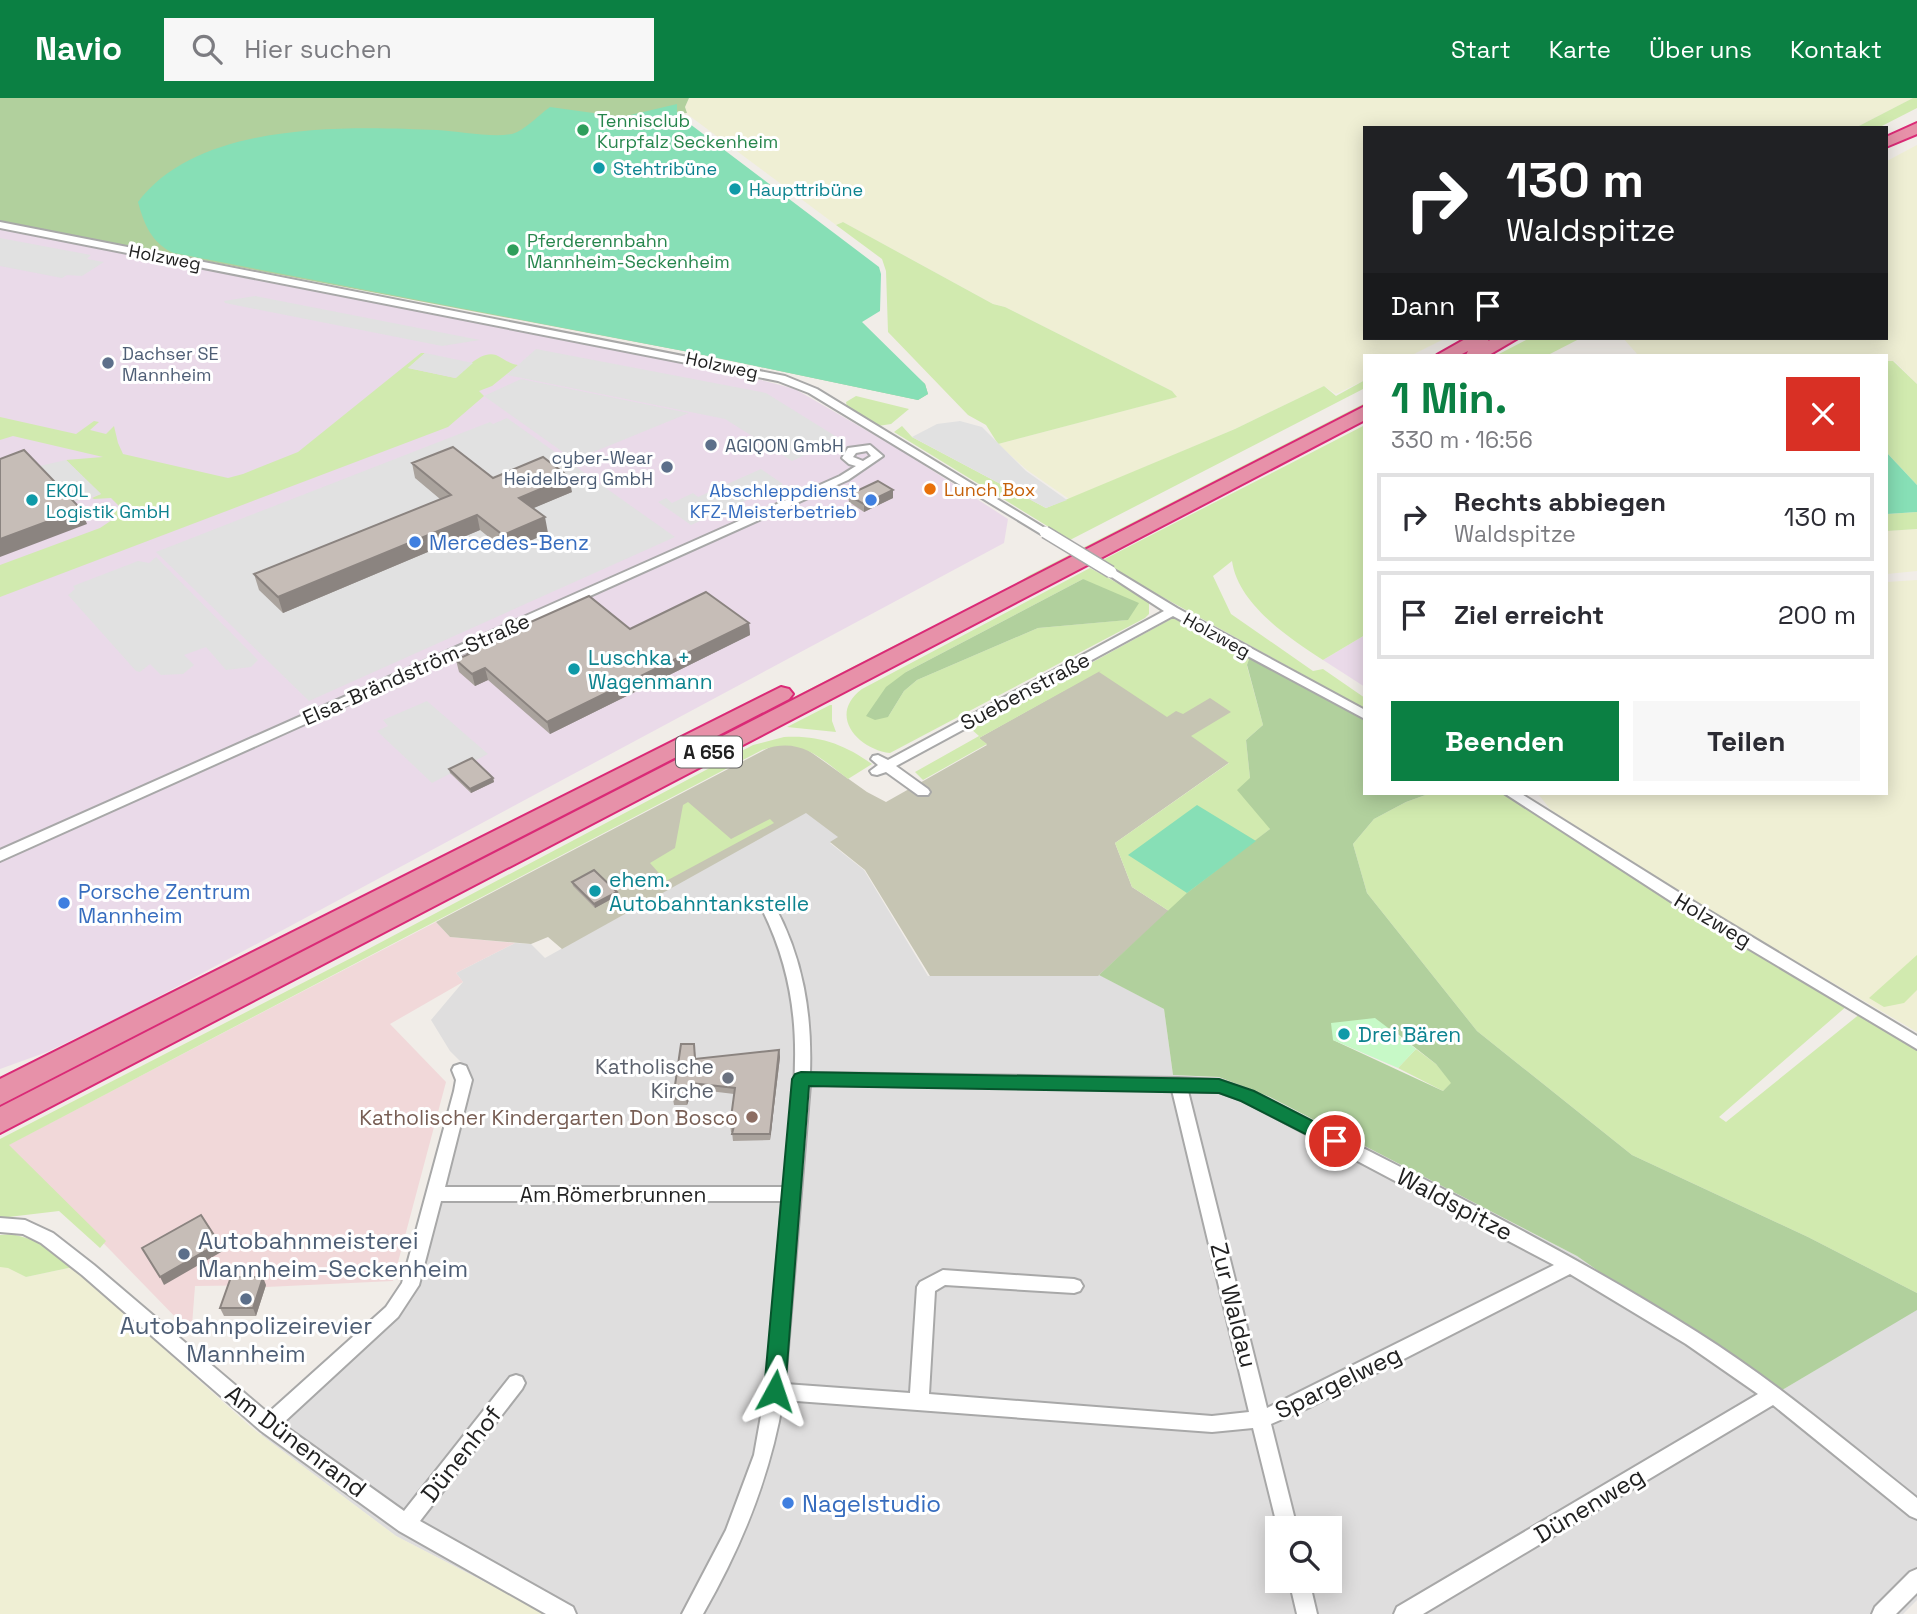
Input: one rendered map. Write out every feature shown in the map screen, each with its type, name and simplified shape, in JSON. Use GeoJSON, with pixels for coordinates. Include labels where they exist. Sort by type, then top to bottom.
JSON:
{"type":"FeatureCollection","features":[{"type":"Feature","properties":{"kind":"highway"},"geometry":{"type":"LineString","coordinates":[[1888,130],[1917,115]]}},
{"type":"Feature","properties":{"kind":"highway"},"geometry":{"type":"LineString","coordinates":[[1888,142],[1917,128]]}},
{"type":"Feature","properties":{"kind":"highway"},"geometry":{"type":"LineString","coordinates":[[1448,354],[1477,340]]}},
{"type":"Feature","properties":{"kind":"highway"},"geometry":{"type":"LineString","coordinates":[[1477,354],[1505,340]]}},
{"type":"Feature","properties":{"kind":"highway","name":"A 656"},"geometry":{"type":"LineString","coordinates":[[0,1093],[1363,398]]}},
{"type":"Feature","properties":{"kind":"highway","name":"A 656"},"geometry":{"type":"LineString","coordinates":[[0,1121],[1363,413]]}},
{"type":"Feature","properties":{"kind":"highway"},"geometry":{"type":"LineString","coordinates":[[0,1079],[43,1071]]}},
{"type":"Feature","properties":{"kind":"street","name":"Holzweg"},"geometry":{"type":"LineString","coordinates":[[0,225],[781,378],[813,391],[896,440],[1173,611],[1363,714]]}},
{"type":"Feature","properties":{"kind":"street"},"geometry":{"type":"LineString","coordinates":[[850,437],[857,448],[874,450],[896,440]]}},
{"type":"Feature","properties":{"kind":"street","name":"Elsa-Brändström-Straße"},"geometry":{"type":"LineString","coordinates":[[832,481],[850,461],[848,452],[857,448]]}},
{"type":"Feature","properties":{"kind":"street"},"geometry":{"type":"LineString","coordinates":[[850,461],[864,464],[877,458],[878,454],[874,450]]}},
{"type":"Feature","properties":{"kind":"street","name":"Elsa-Brändström-Straße"},"geometry":{"type":"LineString","coordinates":[[0,856],[832,481],[844,478],[864,464]]}},
{"type":"Feature","properties":{"kind":"street","name":"Suebenstraße"},"geometry":{"type":"LineString","coordinates":[[923,792],[881,765],[1173,611]]}},
{"type":"Feature","properties":{"kind":"street","name":"Holzweg"},"geometry":{"type":"LineString","coordinates":[[1514,795],[1694,909],[1917,1043]]}},
{"type":"Feature","properties":{"kind":"street"},"geometry":{"type":"LineString","coordinates":[[692,1614],[741,1522],[763,1454],[775,1391],[803,1027],[796,978],[785,939],[768,906]]}},
{"type":"Feature","properties":{"kind":"street"},"geometry":{"type":"LineString","coordinates":[[268,1425],[392,1312],[410,1285],[463,1091],[464,1080],[460,1070]]}},
{"type":"Feature","properties":{"kind":"street","name":"Waldspitze"},"geometry":{"type":"LineString","coordinates":[[801,1079],[1178,1084],[1219,1086],[1248,1096],[1570,1265],[1692,1338],[1774,1395],[1917,1510]]}},
{"type":"Feature","properties":{"kind":"street","name":"Zur Waldau"},"geometry":{"type":"LineString","coordinates":[[1178,1084],[1284,1516]]}},
{"type":"Feature","properties":{"kind":"street","name":"Am Römerbrunnen"},"geometry":{"type":"LineString","coordinates":[[435,1194],[791,1194]]}},
{"type":"Feature","properties":{"kind":"street","name":"Am Dünenrand"},"geometry":{"type":"LineString","coordinates":[[0,1225],[25,1227],[47,1238],[268,1425],[406,1524],[566,1614]]}},
{"type":"Feature","properties":{"kind":"street","name":"Spargelweg"},"geometry":{"type":"LineString","coordinates":[[775,1391],[1212,1424],[1262,1419],[1301,1402],[1570,1265]]}},
{"type":"Feature","properties":{"kind":"street"},"geometry":{"type":"LineString","coordinates":[[919,1401],[926,1287],[943,1277],[1074,1286]]}},
{"type":"Feature","properties":{"kind":"street","name":"Dünenhof"},"geometry":{"type":"LineString","coordinates":[[406,1524],[516,1383]]}},
{"type":"Feature","properties":{"kind":"street","name":"Dünenweg"},"geometry":{"type":"LineString","coordinates":[[1404,1614],[1774,1395]]}},
{"type":"Feature","properties":{"kind":"street"},"geometry":{"type":"LineString","coordinates":[[1882,1614],[1917,1580]]}},
{"type":"Feature","properties":{"kind":"street"},"geometry":{"type":"LineString","coordinates":[[1302,1593],[1307,1614]]}},
{"type":"Feature","properties":{"kind":"shaded area"},"geometry":{"type":"Polygon","coordinates":[[[689,98],[1913,98],[1859,126],[1363,126],[1363,340],[1442,340],[1414,354],[1363,354],[1363,381],[1336,394],[1324,386],[1235,429],[1069,499],[1027,470],[998,444],[1176,397],[1172,391],[1005,307],[993,304],[843,222],[836,225],[687,114],[685,107],[689,98]]]}},
{"type":"Feature","properties":{"kind":"shaded area"},"geometry":{"type":"Polygon","coordinates":[[[1917,145],[1917,384],[1894,361],[1888,361],[1888,354],[1637,354],[1625,340],[1888,340],[1888,160],[1917,145]]]}},
{"type":"Feature","properties":{"kind":"shaded area"},"geometry":{"type":"Polygon","coordinates":[[[0,222],[114,242],[575,342],[724,370],[795,389],[902,451],[1008,519],[1004,543],[128,1013],[47,1052],[0,1069],[0,222]]]}},
{"type":"Feature","properties":{"kind":"shaded area"},"geometry":{"type":"Polygon","coordinates":[[[0,238],[91,255],[87,259],[104,262],[82,276],[67,275],[62,278],[0,266],[0,238]]]}},
{"type":"Feature","properties":{"kind":"shaded area"},"geometry":{"type":"Polygon","coordinates":[[[255,296],[480,340],[442,346],[224,301],[255,296]]]}},
{"type":"Feature","properties":{"kind":"shaded area"},"geometry":{"type":"Polygon","coordinates":[[[536,349],[766,393],[840,439],[792,461],[725,419],[507,375],[536,349]]]}},
{"type":"Feature","properties":{"kind":"shaded area"},"geometry":{"type":"Polygon","coordinates":[[[425,353],[473,363],[456,378],[408,368],[425,353]]]}},
{"type":"Feature","properties":{"kind":"shaded area"},"geometry":{"type":"Polygon","coordinates":[[[521,379],[689,413],[574,460],[484,396],[521,379]]]}},
{"type":"Feature","properties":{"kind":"shaded area"},"geometry":{"type":"Polygon","coordinates":[[[507,418],[675,537],[309,701],[156,552],[490,422],[493,424],[507,418]]]}},
{"type":"Feature","properties":{"kind":"shaded area"},"geometry":{"type":"Polygon","coordinates":[[[960,421],[982,427],[1026,471],[1067,500],[1046,508],[912,437],[937,424],[960,421]]]}},
{"type":"Feature","properties":{"kind":"shaded area"},"geometry":{"type":"Polygon","coordinates":[[[66,460],[101,494],[70,503],[35,467],[66,460]]]}},
{"type":"Feature","properties":{"kind":"shaded area"},"geometry":{"type":"Polygon","coordinates":[[[761,469],[783,484],[691,525],[658,502],[666,498],[672,503],[693,493],[698,497],[761,469]]]}},
{"type":"Feature","properties":{"kind":"shaded area"},"geometry":{"type":"Polygon","coordinates":[[[1917,529],[1917,571],[1888,574],[1888,531],[1917,529]]]}},
{"type":"Feature","properties":{"kind":"shaded area"},"geometry":{"type":"Polygon","coordinates":[[[156,557],[258,660],[251,667],[226,670],[206,647],[184,655],[194,665],[183,674],[161,675],[150,664],[140,672],[136,671],[68,595],[75,589],[73,586],[138,561],[149,563],[156,557]]]}},
{"type":"Feature","properties":{"kind":"shaded area"},"geometry":{"type":"Polygon","coordinates":[[[1917,580],[1917,1032],[1700,905],[1551,810],[1539,795],[1888,795],[1888,582],[1917,580]]]}},
{"type":"Feature","properties":{"kind":"shaded area"},"geometry":{"type":"Polygon","coordinates":[[[1363,636],[1363,686],[1323,660],[1363,636]]]}},
{"type":"Feature","properties":{"kind":"shaded area"},"geometry":{"type":"Polygon","coordinates":[[[1143,646],[1236,670],[1230,762],[1115,843],[1132,887],[1169,911],[1098,976],[930,976],[865,870],[830,842],[838,837],[806,813],[562,949],[548,937],[531,944],[450,937],[436,922],[772,746],[788,744],[805,748],[867,792],[886,802],[987,745],[979,738],[1143,646]]]}},
{"type":"Feature","properties":{"kind":"shaded area"},"geometry":{"type":"Polygon","coordinates":[[[427,701],[488,754],[432,783],[377,731],[388,726],[383,720],[427,701]]]}},
{"type":"Feature","properties":{"kind":"shaded area"},"geometry":{"type":"Polygon","coordinates":[[[806,812],[839,837],[830,843],[864,870],[928,976],[1098,974],[1164,1009],[1173,1075],[1219,1077],[1270,1097],[1577,1256],[1774,1395],[1917,1309],[1917,1600],[1903,1614],[547,1614],[396,1536],[261,1435],[280,1415],[326,1381],[390,1327],[413,1298],[470,1083],[463,1064],[450,1051],[431,1020],[463,982],[456,973],[515,943],[531,944],[545,958],[806,812]]]}},
{"type":"Feature","properties":{"kind":"shaded area"},"geometry":{"type":"Polygon","coordinates":[[[436,922],[450,937],[515,943],[456,973],[463,982],[390,1024],[446,1082],[393,1281],[266,1287],[195,1286],[192,1325],[184,1326],[8,1145],[436,922]]]}},
{"type":"Feature","properties":{"kind":"shaded area"},"geometry":{"type":"Polygon","coordinates":[[[0,1267],[8,1267],[26,1277],[73,1267],[252,1428],[396,1536],[547,1614],[0,1614],[0,1267]]]}},
{"type":"Feature","properties":{"kind":"green space","name":"Pferderennbahn Mannheim-Seckenheim"},"geometry":{"type":"Polygon","coordinates":[[[0,98],[689,98],[685,107],[687,113],[647,116],[678,168],[925,384],[928,394],[918,400],[689,352],[0,222],[0,98]]]}},
{"type":"Feature","properties":{"kind":"green space"},"geometry":{"type":"Polygon","coordinates":[[[1917,98],[1917,108],[1882,126],[1859,126],[1917,98]]]}},
{"type":"Feature","properties":{"kind":"green space","name":"Pferderennbahn Mannheim-Seckenheim"},"geometry":{"type":"Polygon","coordinates":[[[677,104],[677,112],[682,118],[879,267],[880,311],[862,322],[925,384],[928,394],[918,400],[689,352],[174,253],[160,244],[150,232],[138,202],[165,175],[198,156],[236,143],[277,134],[361,128],[504,135],[522,130],[550,107],[622,117],[677,104]]]}},
{"type":"Feature","properties":{"kind":"green space"},"geometry":{"type":"Polygon","coordinates":[[[843,222],[993,304],[1005,307],[1172,391],[1177,397],[998,444],[986,425],[968,415],[888,332],[886,271],[882,259],[836,225],[843,222]]]}},
{"type":"Feature","properties":{"kind":"green space"},"geometry":{"type":"Polygon","coordinates":[[[1526,340],[1577,340],[1550,354],[1499,354],[1526,340]]]}},
{"type":"Feature","properties":{"kind":"green space"},"geometry":{"type":"Polygon","coordinates":[[[421,353],[425,353],[408,368],[455,378],[485,355],[496,355],[518,365],[492,386],[479,391],[484,396],[448,427],[0,597],[0,565],[100,528],[112,520],[110,515],[120,507],[111,498],[92,498],[101,494],[66,460],[103,457],[13,436],[0,440],[0,417],[76,434],[94,421],[99,422],[90,430],[106,434],[114,426],[123,454],[228,478],[298,452],[421,353]]]}},
{"type":"Feature","properties":{"kind":"green space"},"geometry":{"type":"Polygon","coordinates":[[[1888,361],[1893,361],[1917,384],[1917,485],[1888,454],[1888,361]]]}},
{"type":"Feature","properties":{"kind":"green space"},"geometry":{"type":"Polygon","coordinates":[[[1363,381],[1363,389],[1070,540],[894,432],[902,426],[912,437],[1046,508],[1235,429],[1324,386],[1336,396],[1363,381]]]}},
{"type":"Feature","properties":{"kind":"green space"},"geometry":{"type":"Polygon","coordinates":[[[856,396],[909,409],[891,424],[878,426],[847,407],[846,402],[856,396]]]}},
{"type":"Feature","properties":{"kind":"green space"},"geometry":{"type":"Polygon","coordinates":[[[1363,404],[1363,408],[1009,589],[1028,576],[1363,404]]]}},
{"type":"Feature","properties":{"kind":"green space"},"geometry":{"type":"Polygon","coordinates":[[[1363,426],[1363,636],[1323,660],[1281,630],[1254,605],[1236,577],[1232,561],[1213,576],[1231,614],[1313,671],[1323,669],[1363,697],[1363,708],[1099,562],[1363,426]]]}},
{"type":"Feature","properties":{"kind":"green space"},"geometry":{"type":"Polygon","coordinates":[[[1888,454],[1917,485],[1917,512],[1888,514],[1888,454]]]}},
{"type":"Feature","properties":{"kind":"green space"},"geometry":{"type":"Polygon","coordinates":[[[1917,512],[1917,529],[1888,531],[1888,514],[1917,512]]]}},
{"type":"Feature","properties":{"kind":"green space"},"geometry":{"type":"Polygon","coordinates":[[[1090,568],[1149,602],[1149,614],[1145,618],[890,753],[867,745],[858,738],[847,720],[847,709],[862,689],[1090,568]],[[1083,579],[906,672],[888,717],[904,691],[917,680],[1038,628],[1127,620],[1083,579]]]}},
{"type":"Feature","properties":{"kind":"green space"},"geometry":{"type":"Polygon","coordinates":[[[1083,579],[1139,603],[1128,620],[1038,628],[917,680],[904,691],[888,717],[875,720],[866,716],[886,687],[906,672],[1083,579]]]}},
{"type":"Feature","properties":{"kind":"green space"},"geometry":{"type":"Polygon","coordinates":[[[1173,618],[1250,656],[1247,666],[1263,725],[1246,740],[1250,778],[1270,829],[1169,911],[1132,887],[1115,843],[1229,763],[1191,736],[1231,712],[1210,698],[1183,714],[1176,711],[1167,717],[1099,672],[1102,670],[979,738],[987,744],[923,780],[915,772],[979,736],[971,729],[1173,618]]]}},
{"type":"Feature","properties":{"kind":"green space"},"geometry":{"type":"Polygon","coordinates":[[[917,634],[922,634],[129,1041],[146,1029],[917,634]]]}},
{"type":"Feature","properties":{"kind":"green space"},"geometry":{"type":"Polygon","coordinates":[[[1250,656],[1363,718],[1363,795],[1425,795],[1374,819],[1353,844],[1367,893],[1477,1031],[1632,1155],[1808,1237],[1917,1293],[1917,1310],[1774,1395],[1577,1256],[1270,1097],[1219,1077],[1173,1075],[1164,1009],[1099,975],[1187,893],[1270,829],[1237,790],[1250,778],[1246,740],[1263,725],[1247,665],[1250,656]],[[1390,1028],[1333,1040],[1443,1091],[1451,1083],[1436,1064],[1390,1028]]]}},
{"type":"Feature","properties":{"kind":"green space"},"geometry":{"type":"Polygon","coordinates":[[[830,705],[836,732],[787,727],[830,705]]]}},
{"type":"Feature","properties":{"kind":"green space"},"geometry":{"type":"Polygon","coordinates":[[[784,737],[831,742],[872,764],[848,779],[818,756],[798,747],[775,746],[762,750],[9,1145],[106,1241],[100,1248],[59,1211],[0,1218],[0,1139],[355,956],[753,745],[784,737]]]}},
{"type":"Feature","properties":{"kind":"green space"},"geometry":{"type":"Polygon","coordinates":[[[1425,795],[1509,795],[1848,1005],[1719,1117],[1726,1122],[1861,1013],[1917,1048],[1917,1293],[1808,1237],[1632,1155],[1477,1031],[1367,893],[1353,844],[1374,819],[1425,795]]]}},
{"type":"Feature","properties":{"kind":"green space"},"geometry":{"type":"Polygon","coordinates":[[[688,802],[731,839],[770,819],[774,823],[666,881],[650,863],[675,848],[683,805],[688,802]]]}},
{"type":"Feature","properties":{"kind":"green space"},"geometry":{"type":"Polygon","coordinates":[[[1197,805],[1256,841],[1187,893],[1128,855],[1197,805]]]}},
{"type":"Feature","properties":{"kind":"green space"},"geometry":{"type":"Polygon","coordinates":[[[1917,955],[1917,990],[1904,1003],[1884,1007],[1869,998],[1917,955]]]}},
{"type":"Feature","properties":{"kind":"green space"},"geometry":{"type":"Polygon","coordinates":[[[1375,1018],[1416,1049],[1398,1068],[1333,1040],[1331,1023],[1375,1018]]]}},
{"type":"Feature","properties":{"kind":"green space"},"geometry":{"type":"Polygon","coordinates":[[[1416,1049],[1436,1064],[1452,1083],[1443,1091],[1398,1068],[1416,1049]]]}},
{"type":"Feature","properties":{"kind":"green space"},"geometry":{"type":"Polygon","coordinates":[[[12,1234],[41,1242],[73,1267],[26,1277],[0,1267],[0,1235],[12,1234]]]}},
{"type":"Feature","properties":{"kind":"building"},"geometry":{"type":"Polygon","coordinates":[[[453,447],[493,478],[543,457],[569,477],[519,498],[545,517],[503,535],[477,515],[278,597],[254,574],[451,495],[412,463],[453,447]]]}},
{"type":"Feature","properties":{"kind":"building","name":"EKOL Logistik GmbH"},"geometry":{"type":"Polygon","coordinates":[[[24,450],[81,509],[0,539],[0,459],[24,450]]]}},
{"type":"Feature","properties":{"kind":"building"},"geometry":{"type":"Polygon","coordinates":[[[878,481],[893,490],[864,504],[848,495],[878,481]]]}},
{"type":"Feature","properties":{"kind":"building","name":"Luschka + Wagenmann"},"geometry":{"type":"Polygon","coordinates":[[[706,592],[749,623],[547,722],[485,668],[472,674],[456,660],[469,654],[466,651],[589,596],[630,629],[706,592]]]}},
{"type":"Feature","properties":{"kind":"building"},"geometry":{"type":"Polygon","coordinates":[[[472,758],[493,778],[470,789],[449,769],[472,758]]]}},
{"type":"Feature","properties":{"kind":"building","name":"ehem. Autobahntankstelle"},"geometry":{"type":"Polygon","coordinates":[[[594,870],[617,892],[594,904],[572,882],[594,870]]]}},
{"type":"Feature","properties":{"kind":"building"},"geometry":{"type":"Polygon","coordinates":[[[681,1044],[694,1044],[695,1059],[779,1050],[770,1134],[732,1134],[734,1126],[730,1125],[735,1088],[691,1083],[686,1098],[673,1099],[681,1044]]]}},
{"type":"Feature","properties":{"kind":"building","name":"Autobahnmeisterei Mannheim-Seckenheim"},"geometry":{"type":"Polygon","coordinates":[[[201,1215],[219,1243],[160,1277],[142,1248],[201,1215]]]}},
{"type":"Feature","properties":{"kind":"building"},"geometry":{"type":"Polygon","coordinates":[[[231,1277],[263,1277],[253,1308],[220,1308],[231,1277]]]}},
{"type":"Feature","properties":{"kind":"place","name":"Tennisclub Kurpfalz Seckenheim"},"geometry":{"type":"Point","coordinates":[583,130]}},
{"type":"Feature","properties":{"kind":"place","name":"Stehtribüne"},"geometry":{"type":"Point","coordinates":[599,168]}},
{"type":"Feature","properties":{"kind":"place","name":"Haupttribüne"},"geometry":{"type":"Point","coordinates":[735,189]}},
{"type":"Feature","properties":{"kind":"place","name":"Pferderennbahn Mannheim-Seckenheim"},"geometry":{"type":"Point","coordinates":[513,250]}},
{"type":"Feature","properties":{"kind":"place","name":"Dachser SE Mannheim"},"geometry":{"type":"Point","coordinates":[108,363]}},
{"type":"Feature","properties":{"kind":"place","name":"AGIQON GmbH"},"geometry":{"type":"Point","coordinates":[711,445]}},
{"type":"Feature","properties":{"kind":"place","name":"cyber-Wear Heidelberg GmbH"},"geometry":{"type":"Point","coordinates":[667,467]}},
{"type":"Feature","properties":{"kind":"place","name":"Lunch Box"},"geometry":{"type":"Point","coordinates":[930,489]}},
{"type":"Feature","properties":{"kind":"place","name":"EKOL Logistik GmbH"},"geometry":{"type":"Point","coordinates":[32,500]}},
{"type":"Feature","properties":{"kind":"place","name":"Abschleppdienst KFZ-Meisterbetrieb"},"geometry":{"type":"Point","coordinates":[871,500]}},
{"type":"Feature","properties":{"kind":"place","name":"Mercedes-Benz"},"geometry":{"type":"Point","coordinates":[415,542]}},
{"type":"Feature","properties":{"kind":"place","name":"Luschka + Wagenmann"},"geometry":{"type":"Point","coordinates":[574,669]}},
{"type":"Feature","properties":{"kind":"place","name":"ehem. Autobahntankstelle"},"geometry":{"type":"Point","coordinates":[595,891]}},
{"type":"Feature","properties":{"kind":"place","name":"Porsche Zentrum Mannheim"},"geometry":{"type":"Point","coordinates":[64,903]}},
{"type":"Feature","properties":{"kind":"place","name":"Drei Bären"},"geometry":{"type":"Point","coordinates":[1344,1034]}},
{"type":"Feature","properties":{"kind":"place","name":"Katholische Kirche"},"geometry":{"type":"Point","coordinates":[728,1078]}},
{"type":"Feature","properties":{"kind":"place","name":"Katholischer Kindergarten Don Bosco"},"geometry":{"type":"Point","coordinates":[752,1117]}},
{"type":"Feature","properties":{"kind":"place","name":"Autobahnmeisterei Mannheim-Seckenheim"},"geometry":{"type":"Point","coordinates":[184,1254]}},
{"type":"Feature","properties":{"kind":"place","name":"Autobahnpolizeirevier Mannheim"},"geometry":{"type":"Point","coordinates":[246,1299]}},
{"type":"Feature","properties":{"kind":"place","name":"Nagelstudio"},"geometry":{"type":"Point","coordinates":[788,1503]}},
{"type":"Feature","properties":{"kind":"route"},"geometry":{"type":"LineString","coordinates":[[775,1391],[801,1079],[1219,1086],[1248,1096],[1335,1141]]}}]}
